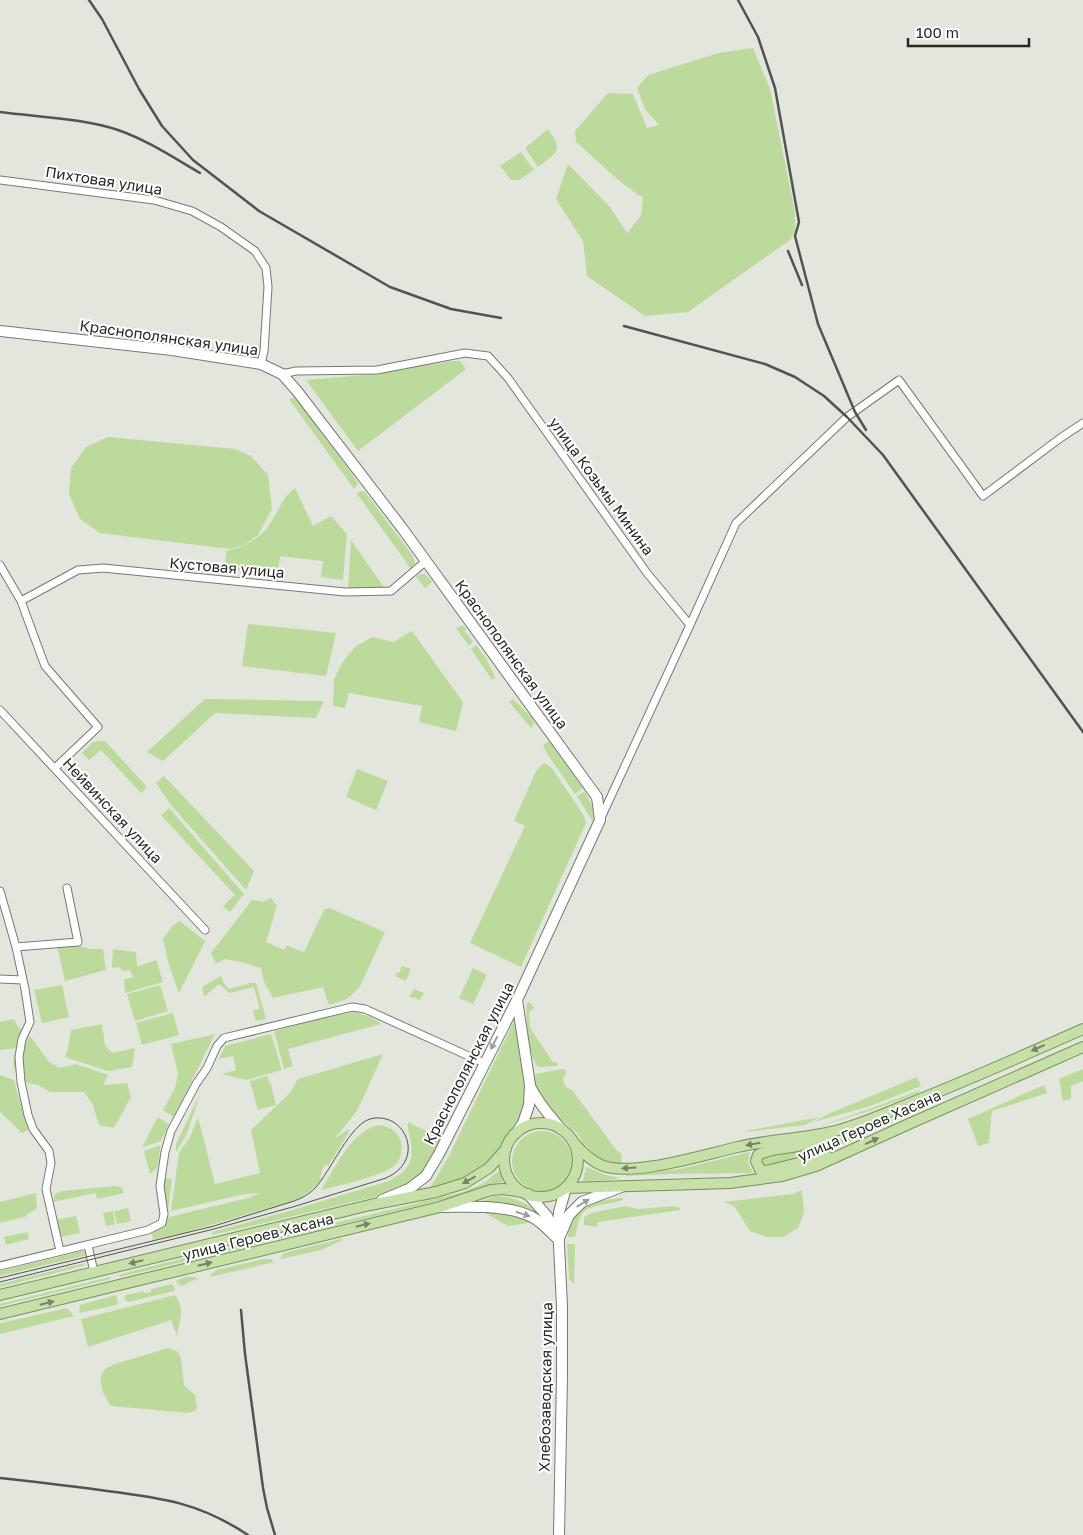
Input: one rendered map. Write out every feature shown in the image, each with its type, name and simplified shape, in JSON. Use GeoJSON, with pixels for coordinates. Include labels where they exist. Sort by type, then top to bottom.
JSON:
{"type":"FeatureCollection","features":[{"type":"Feature","properties":{"kind":"main road","name":"Краснополянская улица"},"geometry":{"type":"LineString","coordinates":[[0,331],[172,350],[261,364],[282,374],[297,391],[426,561],[597,797],[600,820],[516,1000],[440,1154],[426,1176],[408,1189],[370,1205]]}},
{"type":"Feature","properties":{"kind":"main road"},"geometry":{"type":"LineString","coordinates":[[516,1000],[530,1084],[529,1104],[523,1123],[506,1149],[506,1169],[512,1182],[547,1216],[559,1240]]}},
{"type":"Feature","properties":{"kind":"main road","name":"улица Героев Хасана"},"geometry":{"type":"LineString","coordinates":[[575,1144],[587,1157],[602,1166],[623,1169],[660,1165],[741,1146],[839,1130],[929,1096],[1083,1029]]}},
{"type":"Feature","properties":{"kind":"main road","name":"улица Героев Хасана"},"geometry":{"type":"LineString","coordinates":[[566,1188],[730,1184],[782,1176],[844,1154],[1083,1047]]}},
{"type":"Feature","properties":{"kind":"main road"},"geometry":{"type":"LineString","coordinates":[[525,1193],[534,1196],[554,1195],[566,1188],[574,1177],[578,1164],[575,1144],[544,1110],[530,1084]]}},
{"type":"Feature","properties":{"kind":"main road"},"geometry":{"type":"LineString","coordinates":[[517,1132],[529,1126],[542,1123],[562,1129]]}},
{"type":"Feature","properties":{"kind":"main road"},"geometry":{"type":"LineString","coordinates":[[839,1130],[816,1141],[764,1151],[758,1155],[756,1161],[760,1170],[766,1171],[821,1157],[844,1154]]}},
{"type":"Feature","properties":{"kind":"main road","name":"улица Героев Хасана"},"geometry":{"type":"LineString","coordinates":[[0,1295],[370,1205],[436,1192],[465,1183],[489,1168],[506,1149]]}},
{"type":"Feature","properties":{"kind":"main road"},"geometry":{"type":"LineString","coordinates":[[559,1240],[570,1215],[582,1202],[624,1186]]}},
{"type":"Feature","properties":{"kind":"main road","name":"Хлебозаводская улица"},"geometry":{"type":"LineString","coordinates":[[558,1535],[562,1306],[558,1212],[566,1188]]}},
{"type":"Feature","properties":{"kind":"main road","name":"улица Героев Хасана"},"geometry":{"type":"LineString","coordinates":[[0,1314],[440,1207],[491,1190],[503,1189],[525,1193]]}},
{"type":"Feature","properties":{"kind":"main road"},"geometry":{"type":"LineString","coordinates":[[440,1207],[474,1207],[523,1213],[543,1224],[559,1240]]}},
{"type":"Feature","properties":{"kind":"street","name":"Пихтовая улица"},"geometry":{"type":"LineString","coordinates":[[0,180],[154,200],[192,211],[221,227],[255,252],[266,268],[268,287],[264,352],[261,364]]}},
{"type":"Feature","properties":{"kind":"street","name":"улица Козьмы Минина"},"geometry":{"type":"LineString","coordinates":[[282,374],[296,371],[377,370],[465,353],[488,356],[508,378],[647,573],[690,625]]}},
{"type":"Feature","properties":{"kind":"street"},"geometry":{"type":"LineString","coordinates":[[600,820],[736,523],[847,417],[899,380],[983,496],[1083,423]]}},
{"type":"Feature","properties":{"kind":"street","name":"Кустовая улица"},"geometry":{"type":"LineString","coordinates":[[21,601],[78,570],[103,568],[345,592],[391,591],[426,561]]}},
{"type":"Feature","properties":{"kind":"street"},"geometry":{"type":"LineString","coordinates":[[0,565],[21,601],[45,666],[98,727],[55,768]]}},
{"type":"Feature","properties":{"kind":"street","name":"Нейвинская улица"},"geometry":{"type":"LineString","coordinates":[[0,710],[205,930]]}},
{"type":"Feature","properties":{"kind":"street"},"geometry":{"type":"LineString","coordinates":[[597,797],[611,797]]}},
{"type":"Feature","properties":{"kind":"street"},"geometry":{"type":"LineString","coordinates":[[16,947],[78,942],[67,888]]}},
{"type":"Feature","properties":{"kind":"street"},"geometry":{"type":"LineString","coordinates":[[0,891],[24,980],[30,1022],[22,1040],[19,1057],[21,1082],[33,1129],[48,1151],[51,1162],[46,1189],[60,1251]]}},
{"type":"Feature","properties":{"kind":"street"},"geometry":{"type":"LineString","coordinates":[[0,979],[24,980]]}},
{"type":"Feature","properties":{"kind":"street"},"geometry":{"type":"LineString","coordinates":[[0,1266],[148,1230],[162,1223],[164,1214],[160,1186],[165,1152],[171,1131],[217,1046],[224,1038],[357,1008],[484,1063]]}},
{"type":"Feature","properties":{"kind":"street"},"geometry":{"type":"LineString","coordinates":[[88,1245],[94,1272]]}},
{"type":"Feature","properties":{"kind":"green space"},"geometry":{"type":"Polygon","coordinates":[[[753,48],[770,89],[795,212],[795,231],[790,240],[688,312],[645,316],[587,276],[583,241],[556,199],[568,164],[610,207],[627,233],[641,216],[643,198],[576,142],[575,131],[608,93],[633,94],[647,128],[659,125],[645,109],[637,88],[648,75],[719,53],[753,48]]]}},
{"type":"Feature","properties":{"kind":"green space"},"geometry":{"type":"Polygon","coordinates":[[[548,129],[556,143],[556,151],[538,167],[525,148],[548,129]]]}},
{"type":"Feature","properties":{"kind":"green space"},"geometry":{"type":"Polygon","coordinates":[[[521,152],[534,170],[519,180],[511,180],[500,166],[521,152]]]}},
{"type":"Feature","properties":{"kind":"green space"},"geometry":{"type":"Polygon","coordinates":[[[460,361],[466,369],[358,451],[306,380],[365,375],[460,361]]]}},
{"type":"Feature","properties":{"kind":"green space"},"geometry":{"type":"Polygon","coordinates":[[[289,399],[296,399],[353,475],[358,484],[354,489],[289,399]]]}},
{"type":"Feature","properties":{"kind":"green space"},"geometry":{"type":"Polygon","coordinates":[[[108,437],[235,449],[251,456],[268,475],[272,509],[258,535],[246,544],[230,549],[100,533],[80,519],[69,494],[71,468],[86,447],[108,437]]]}},
{"type":"Feature","properties":{"kind":"green space"},"geometry":{"type":"Polygon","coordinates":[[[295,488],[313,526],[331,516],[347,534],[343,580],[321,577],[323,561],[280,556],[278,572],[225,570],[226,551],[247,544],[259,536],[269,526],[284,499],[295,488]]]}},
{"type":"Feature","properties":{"kind":"green space"},"geometry":{"type":"Polygon","coordinates":[[[361,491],[365,492],[413,556],[415,564],[411,569],[357,494],[361,491]]]}},
{"type":"Feature","properties":{"kind":"green space"},"geometry":{"type":"Polygon","coordinates":[[[351,540],[385,589],[348,589],[351,540]]]}},
{"type":"Feature","properties":{"kind":"green space"},"geometry":{"type":"Polygon","coordinates":[[[426,575],[432,582],[425,588],[416,576],[426,575]]]}},
{"type":"Feature","properties":{"kind":"green space"},"geometry":{"type":"Polygon","coordinates":[[[248,624],[336,633],[326,676],[242,666],[248,624]]]}},
{"type":"Feature","properties":{"kind":"green space"},"geometry":{"type":"Polygon","coordinates":[[[461,626],[466,629],[465,631],[473,642],[469,646],[456,628],[461,626]]]}},
{"type":"Feature","properties":{"kind":"green space"},"geometry":{"type":"Polygon","coordinates":[[[412,631],[463,702],[456,731],[419,722],[422,706],[349,693],[345,708],[333,706],[334,679],[342,663],[355,647],[372,637],[393,642],[412,631]]]}},
{"type":"Feature","properties":{"kind":"green space"},"geometry":{"type":"Polygon","coordinates":[[[476,645],[486,658],[495,677],[492,680],[471,649],[476,645]]]}},
{"type":"Feature","properties":{"kind":"green space"},"geometry":{"type":"Polygon","coordinates":[[[205,699],[324,701],[316,718],[215,713],[163,761],[147,752],[205,699]]]}},
{"type":"Feature","properties":{"kind":"green space"},"geometry":{"type":"Polygon","coordinates":[[[513,699],[532,718],[534,724],[531,728],[509,702],[513,699]]]}},
{"type":"Feature","properties":{"kind":"green space"},"geometry":{"type":"Polygon","coordinates":[[[549,741],[583,788],[575,794],[543,745],[549,741]]]}},
{"type":"Feature","properties":{"kind":"green space"},"geometry":{"type":"Polygon","coordinates":[[[93,742],[106,742],[147,787],[141,793],[101,750],[89,760],[82,753],[93,742]]]}},
{"type":"Feature","properties":{"kind":"green space"},"geometry":{"type":"Polygon","coordinates":[[[544,763],[552,768],[584,816],[586,823],[521,967],[470,943],[525,826],[514,821],[536,771],[544,763]]]}},
{"type":"Feature","properties":{"kind":"green space"},"geometry":{"type":"Polygon","coordinates":[[[357,769],[388,781],[376,810],[346,797],[357,769]]]}},
{"type":"Feature","properties":{"kind":"green space"},"geometry":{"type":"Polygon","coordinates":[[[164,776],[254,871],[246,890],[171,805],[156,783],[164,776]]]}},
{"type":"Feature","properties":{"kind":"green space"},"geometry":{"type":"Polygon","coordinates":[[[585,791],[594,811],[593,822],[577,796],[585,791]]]}},
{"type":"Feature","properties":{"kind":"green space"},"geometry":{"type":"Polygon","coordinates":[[[169,808],[244,894],[230,912],[223,906],[235,895],[161,815],[169,808]]]}},
{"type":"Feature","properties":{"kind":"green space"},"geometry":{"type":"Polygon","coordinates":[[[271,898],[277,906],[266,942],[284,950],[287,946],[304,952],[324,910],[329,908],[385,932],[359,988],[347,999],[329,1005],[323,987],[273,998],[264,982],[261,968],[225,959],[216,964],[211,953],[252,900],[263,902],[271,898]]]}},
{"type":"Feature","properties":{"kind":"green space"},"geometry":{"type":"Polygon","coordinates":[[[180,921],[205,941],[179,993],[168,962],[163,939],[173,925],[180,921]]]}},
{"type":"Feature","properties":{"kind":"green space"},"geometry":{"type":"Polygon","coordinates":[[[77,945],[89,949],[103,949],[106,970],[65,981],[57,946],[77,945]]]}},
{"type":"Feature","properties":{"kind":"green space"},"geometry":{"type":"Polygon","coordinates":[[[113,949],[136,952],[137,967],[156,960],[163,982],[125,993],[124,980],[135,976],[133,976],[130,970],[122,971],[120,967],[112,968],[113,949]]]}},
{"type":"Feature","properties":{"kind":"green space"},"geometry":{"type":"Polygon","coordinates":[[[402,966],[411,969],[406,981],[395,976],[397,972],[399,973],[402,966]]]}},
{"type":"Feature","properties":{"kind":"green space"},"geometry":{"type":"Polygon","coordinates":[[[473,968],[487,975],[473,1004],[459,998],[473,968]]]}},
{"type":"Feature","properties":{"kind":"green space"},"geometry":{"type":"Polygon","coordinates":[[[221,976],[229,989],[256,983],[266,1019],[256,1021],[253,1010],[260,1009],[254,987],[230,993],[219,984],[204,997],[202,987],[221,976]]]}},
{"type":"Feature","properties":{"kind":"green space"},"geometry":{"type":"Polygon","coordinates":[[[62,985],[69,1017],[42,1023],[34,990],[62,985]]]}},
{"type":"Feature","properties":{"kind":"green space"},"geometry":{"type":"Polygon","coordinates":[[[160,985],[168,1011],[135,1021],[127,994],[160,985]]]}},
{"type":"Feature","properties":{"kind":"green space"},"geometry":{"type":"Polygon","coordinates":[[[414,989],[424,993],[420,1000],[409,997],[414,989]]]}},
{"type":"Feature","properties":{"kind":"green space"},"geometry":{"type":"Polygon","coordinates":[[[529,1002],[534,1008],[529,1012],[530,1028],[553,1062],[558,1063],[557,1066],[538,1067],[535,1062],[530,1046],[526,1018],[527,1003],[529,1002]]]}},
{"type":"Feature","properties":{"kind":"green space"},"geometry":{"type":"Polygon","coordinates":[[[346,1012],[365,1015],[381,1024],[288,1049],[293,1066],[284,1069],[274,1031],[346,1012]]]}},
{"type":"Feature","properties":{"kind":"green space"},"geometry":{"type":"Polygon","coordinates":[[[173,1013],[179,1035],[142,1045],[136,1023],[173,1013]]]}},
{"type":"Feature","properties":{"kind":"green space"},"geometry":{"type":"Polygon","coordinates":[[[14,1019],[22,1030],[19,1048],[0,1050],[0,1022],[14,1019]]]}},
{"type":"Feature","properties":{"kind":"green space"},"geometry":{"type":"Polygon","coordinates":[[[515,1019],[526,1086],[525,1113],[483,1167],[457,1181],[430,1188],[449,1156],[515,1019]]]}},
{"type":"Feature","properties":{"kind":"green space"},"geometry":{"type":"Polygon","coordinates":[[[102,1024],[105,1045],[112,1053],[135,1048],[132,1067],[108,1071],[65,1057],[71,1030],[102,1024]]]}},
{"type":"Feature","properties":{"kind":"green space"},"geometry":{"type":"Polygon","coordinates":[[[215,1034],[174,1117],[163,1110],[175,1088],[178,1074],[171,1044],[215,1034]]]}},
{"type":"Feature","properties":{"kind":"green space"},"geometry":{"type":"Polygon","coordinates":[[[271,1034],[282,1070],[246,1080],[222,1074],[236,1070],[233,1056],[219,1059],[225,1046],[271,1034]]]}},
{"type":"Feature","properties":{"kind":"green space"},"geometry":{"type":"Polygon","coordinates":[[[30,1036],[49,1062],[60,1068],[76,1064],[108,1075],[103,1085],[127,1083],[131,1097],[114,1128],[99,1125],[93,1105],[84,1092],[50,1092],[38,1085],[27,1083],[14,1069],[13,1060],[30,1036]]]}},
{"type":"Feature","properties":{"kind":"green space"},"geometry":{"type":"Polygon","coordinates":[[[383,1054],[357,1111],[335,1138],[349,1129],[348,1134],[328,1166],[325,1165],[321,1172],[320,1177],[322,1178],[319,1183],[311,1190],[289,1202],[153,1240],[152,1233],[164,1227],[169,1217],[252,1197],[259,1193],[245,1194],[171,1211],[179,1153],[190,1137],[198,1117],[215,1184],[260,1173],[251,1130],[290,1093],[298,1079],[383,1054]]]}},
{"type":"Feature","properties":{"kind":"green space"},"geometry":{"type":"Polygon","coordinates":[[[562,1069],[566,1070],[563,1079],[565,1085],[572,1090],[617,1151],[622,1154],[621,1163],[608,1161],[597,1156],[582,1142],[577,1133],[545,1106],[536,1089],[534,1078],[536,1074],[562,1069]]]}},
{"type":"Feature","properties":{"kind":"green space"},"geometry":{"type":"Polygon","coordinates":[[[1083,1069],[1083,1081],[1071,1086],[1071,1099],[1063,1101],[1059,1079],[1083,1069]]]}},
{"type":"Feature","properties":{"kind":"green space"},"geometry":{"type":"Polygon","coordinates":[[[0,1075],[14,1080],[28,1130],[22,1133],[0,1112],[0,1075]]]}},
{"type":"Feature","properties":{"kind":"green space"},"geometry":{"type":"Polygon","coordinates":[[[267,1076],[276,1105],[258,1110],[250,1081],[267,1076]]]}},
{"type":"Feature","properties":{"kind":"green space"},"geometry":{"type":"Polygon","coordinates":[[[917,1077],[921,1086],[870,1106],[814,1122],[828,1114],[917,1077]]]}},
{"type":"Feature","properties":{"kind":"green space"},"geometry":{"type":"Polygon","coordinates":[[[1044,1085],[1047,1093],[992,1111],[989,1143],[978,1146],[968,1119],[1044,1085]]]}},
{"type":"Feature","properties":{"kind":"green space"},"geometry":{"type":"Polygon","coordinates":[[[920,1090],[918,1093],[893,1102],[817,1127],[875,1107],[920,1090]]]}},
{"type":"Feature","properties":{"kind":"green space"},"geometry":{"type":"Polygon","coordinates":[[[200,1094],[187,1134],[176,1152],[176,1144],[200,1094]]]}},
{"type":"Feature","properties":{"kind":"green space"},"geometry":{"type":"Polygon","coordinates":[[[949,1095],[846,1143],[770,1166],[763,1166],[761,1161],[762,1157],[767,1155],[812,1149],[833,1142],[949,1095]]]}},
{"type":"Feature","properties":{"kind":"green space"},"geometry":{"type":"Polygon","coordinates":[[[158,1117],[169,1124],[161,1141],[143,1147],[143,1145],[158,1117]]]}},
{"type":"Feature","properties":{"kind":"green space"},"geometry":{"type":"Polygon","coordinates":[[[820,1117],[805,1125],[746,1132],[746,1131],[820,1117]]]}},
{"type":"Feature","properties":{"kind":"green space"},"geometry":{"type":"Polygon","coordinates":[[[408,1122],[442,1139],[422,1175],[416,1182],[383,1195],[212,1235],[212,1232],[389,1181],[406,1169],[411,1159],[408,1122]]]}},
{"type":"Feature","properties":{"kind":"green space"},"geometry":{"type":"Polygon","coordinates":[[[378,1125],[391,1129],[400,1139],[401,1153],[395,1165],[382,1173],[321,1190],[352,1143],[368,1129],[378,1125]]]}},
{"type":"Feature","properties":{"kind":"green space"},"geometry":{"type":"Polygon","coordinates":[[[542,1131],[558,1136],[563,1140],[567,1145],[572,1161],[567,1177],[563,1182],[558,1186],[542,1191],[526,1186],[521,1182],[517,1177],[512,1161],[517,1145],[521,1140],[526,1136],[542,1131]]]}},
{"type":"Feature","properties":{"kind":"green space"},"geometry":{"type":"Polygon","coordinates":[[[161,1145],[158,1165],[154,1172],[150,1174],[144,1151],[161,1145]]]}},
{"type":"Feature","properties":{"kind":"green space"},"geometry":{"type":"Polygon","coordinates":[[[750,1152],[748,1162],[753,1173],[626,1175],[680,1169],[750,1152]]]}},
{"type":"Feature","properties":{"kind":"green space"},"geometry":{"type":"Polygon","coordinates":[[[586,1167],[606,1175],[620,1178],[583,1181],[586,1167]]]}},
{"type":"Feature","properties":{"kind":"green space"},"geometry":{"type":"Polygon","coordinates":[[[500,1170],[503,1182],[446,1199],[120,1277],[119,1275],[463,1192],[484,1183],[500,1170]]]}},
{"type":"Feature","properties":{"kind":"green space"},"geometry":{"type":"Polygon","coordinates":[[[164,1178],[172,1179],[168,1210],[164,1194],[164,1178]]]}},
{"type":"Feature","properties":{"kind":"green space"},"geometry":{"type":"Polygon","coordinates":[[[121,1187],[124,1193],[97,1199],[96,1193],[53,1202],[55,1194],[62,1191],[121,1187]]]}},
{"type":"Feature","properties":{"kind":"green space"},"geometry":{"type":"Polygon","coordinates":[[[802,1190],[804,1213],[798,1228],[783,1237],[767,1237],[750,1231],[734,1206],[724,1202],[793,1194],[802,1190]]]}},
{"type":"Feature","properties":{"kind":"green space"},"geometry":{"type":"Polygon","coordinates":[[[36,1193],[37,1208],[24,1217],[0,1223],[0,1202],[36,1193]]]}},
{"type":"Feature","properties":{"kind":"green space"},"geometry":{"type":"Polygon","coordinates":[[[495,1196],[503,1196],[523,1202],[545,1220],[480,1202],[495,1196]]]}},
{"type":"Feature","properties":{"kind":"green space"},"geometry":{"type":"Polygon","coordinates":[[[623,1198],[623,1200],[586,1210],[582,1214],[575,1237],[568,1237],[572,1218],[578,1211],[592,1203],[623,1198]]]}},
{"type":"Feature","properties":{"kind":"green space"},"geometry":{"type":"Polygon","coordinates":[[[625,1206],[638,1209],[675,1206],[680,1208],[680,1210],[598,1222],[597,1227],[584,1225],[584,1217],[592,1213],[625,1206]]]}},
{"type":"Feature","properties":{"kind":"green space"},"geometry":{"type":"Polygon","coordinates":[[[128,1208],[131,1221],[117,1224],[114,1211],[128,1208]]]}},
{"type":"Feature","properties":{"kind":"green space"},"geometry":{"type":"Polygon","coordinates":[[[480,1210],[523,1217],[534,1222],[508,1226],[480,1210]]]}},
{"type":"Feature","properties":{"kind":"green space"},"geometry":{"type":"Polygon","coordinates":[[[113,1211],[115,1224],[106,1226],[103,1213],[113,1211]]]}},
{"type":"Feature","properties":{"kind":"green space"},"geometry":{"type":"Polygon","coordinates":[[[76,1216],[80,1233],[61,1237],[57,1220],[76,1216]]]}},
{"type":"Feature","properties":{"kind":"green space"},"geometry":{"type":"Polygon","coordinates":[[[28,1232],[29,1239],[6,1245],[4,1237],[28,1232]]]}},
{"type":"Feature","properties":{"kind":"green space"},"geometry":{"type":"Polygon","coordinates":[[[343,1240],[321,1250],[281,1259],[284,1253],[343,1240]]]}},
{"type":"Feature","properties":{"kind":"green space"},"geometry":{"type":"Polygon","coordinates":[[[567,1244],[575,1244],[574,1284],[569,1279],[567,1244]]]}},
{"type":"Feature","properties":{"kind":"green space"},"geometry":{"type":"Polygon","coordinates":[[[85,1251],[87,1255],[0,1276],[0,1271],[85,1251]]]}},
{"type":"Feature","properties":{"kind":"green space"},"geometry":{"type":"Polygon","coordinates":[[[263,1259],[271,1259],[274,1262],[210,1277],[217,1270],[263,1259]]]}},
{"type":"Feature","properties":{"kind":"green space"},"geometry":{"type":"Polygon","coordinates":[[[85,1263],[83,1266],[0,1287],[0,1284],[85,1263]]]}},
{"type":"Feature","properties":{"kind":"green space"},"geometry":{"type":"Polygon","coordinates":[[[110,1277],[111,1279],[0,1306],[0,1304],[110,1277]]]}},
{"type":"Feature","properties":{"kind":"green space"},"geometry":{"type":"Polygon","coordinates":[[[185,1277],[199,1279],[182,1286],[177,1283],[176,1281],[185,1277]]]}},
{"type":"Feature","properties":{"kind":"green space"},"geometry":{"type":"Polygon","coordinates":[[[172,1284],[175,1288],[174,1291],[128,1302],[124,1299],[126,1295],[143,1291],[144,1293],[151,1292],[151,1289],[172,1284]]]}},
{"type":"Feature","properties":{"kind":"green space"},"geometry":{"type":"Polygon","coordinates":[[[116,1295],[118,1302],[116,1305],[79,1313],[80,1305],[116,1295]]]}},
{"type":"Feature","properties":{"kind":"green space"},"geometry":{"type":"Polygon","coordinates":[[[175,1295],[181,1310],[177,1336],[171,1320],[88,1347],[81,1319],[175,1295]]]}},
{"type":"Feature","properties":{"kind":"green space"},"geometry":{"type":"Polygon","coordinates":[[[67,1308],[74,1316],[0,1334],[1,1323],[67,1308]]]}},
{"type":"Feature","properties":{"kind":"green space"},"geometry":{"type":"Polygon","coordinates":[[[168,1348],[178,1352],[181,1359],[184,1385],[195,1395],[197,1408],[188,1413],[111,1406],[101,1383],[104,1370],[115,1364],[168,1348]]]}},
{"type":"Feature","properties":{"kind":"tram line"},"geometry":{"type":"LineString","coordinates":[[0,1278],[214,1226],[297,1200],[309,1194],[316,1187],[355,1130],[370,1119],[382,1118],[393,1122],[407,1138],[406,1160],[399,1170],[386,1178],[214,1229],[0,1282]]}},
{"type":"Feature","properties":{"kind":"railway"},"geometry":{"type":"LineString","coordinates":[[89,0],[102,19],[139,89],[162,126],[193,160],[259,211],[390,287],[451,309],[501,318]]}},
{"type":"Feature","properties":{"kind":"railway"},"geometry":{"type":"LineString","coordinates":[[738,0],[758,37],[775,88],[799,222],[795,236],[818,324],[855,412],[866,430]]}},
{"type":"Feature","properties":{"kind":"railway"},"geometry":{"type":"LineString","coordinates":[[0,112],[75,120],[118,130],[150,144],[200,173]]}},
{"type":"Feature","properties":{"kind":"railway"},"geometry":{"type":"LineString","coordinates":[[788,251],[802,285]]}},
{"type":"Feature","properties":{"kind":"railway"},"geometry":{"type":"LineString","coordinates":[[624,326],[765,364],[795,377],[824,396],[883,455],[1083,732]]}},
{"type":"Feature","properties":{"kind":"railway"},"geometry":{"type":"LineString","coordinates":[[241,1310],[263,1488],[275,1535]]}},
{"type":"Feature","properties":{"kind":"railway"},"geometry":{"type":"LineString","coordinates":[[0,1478],[164,1500],[214,1516],[248,1535]]}}]}
